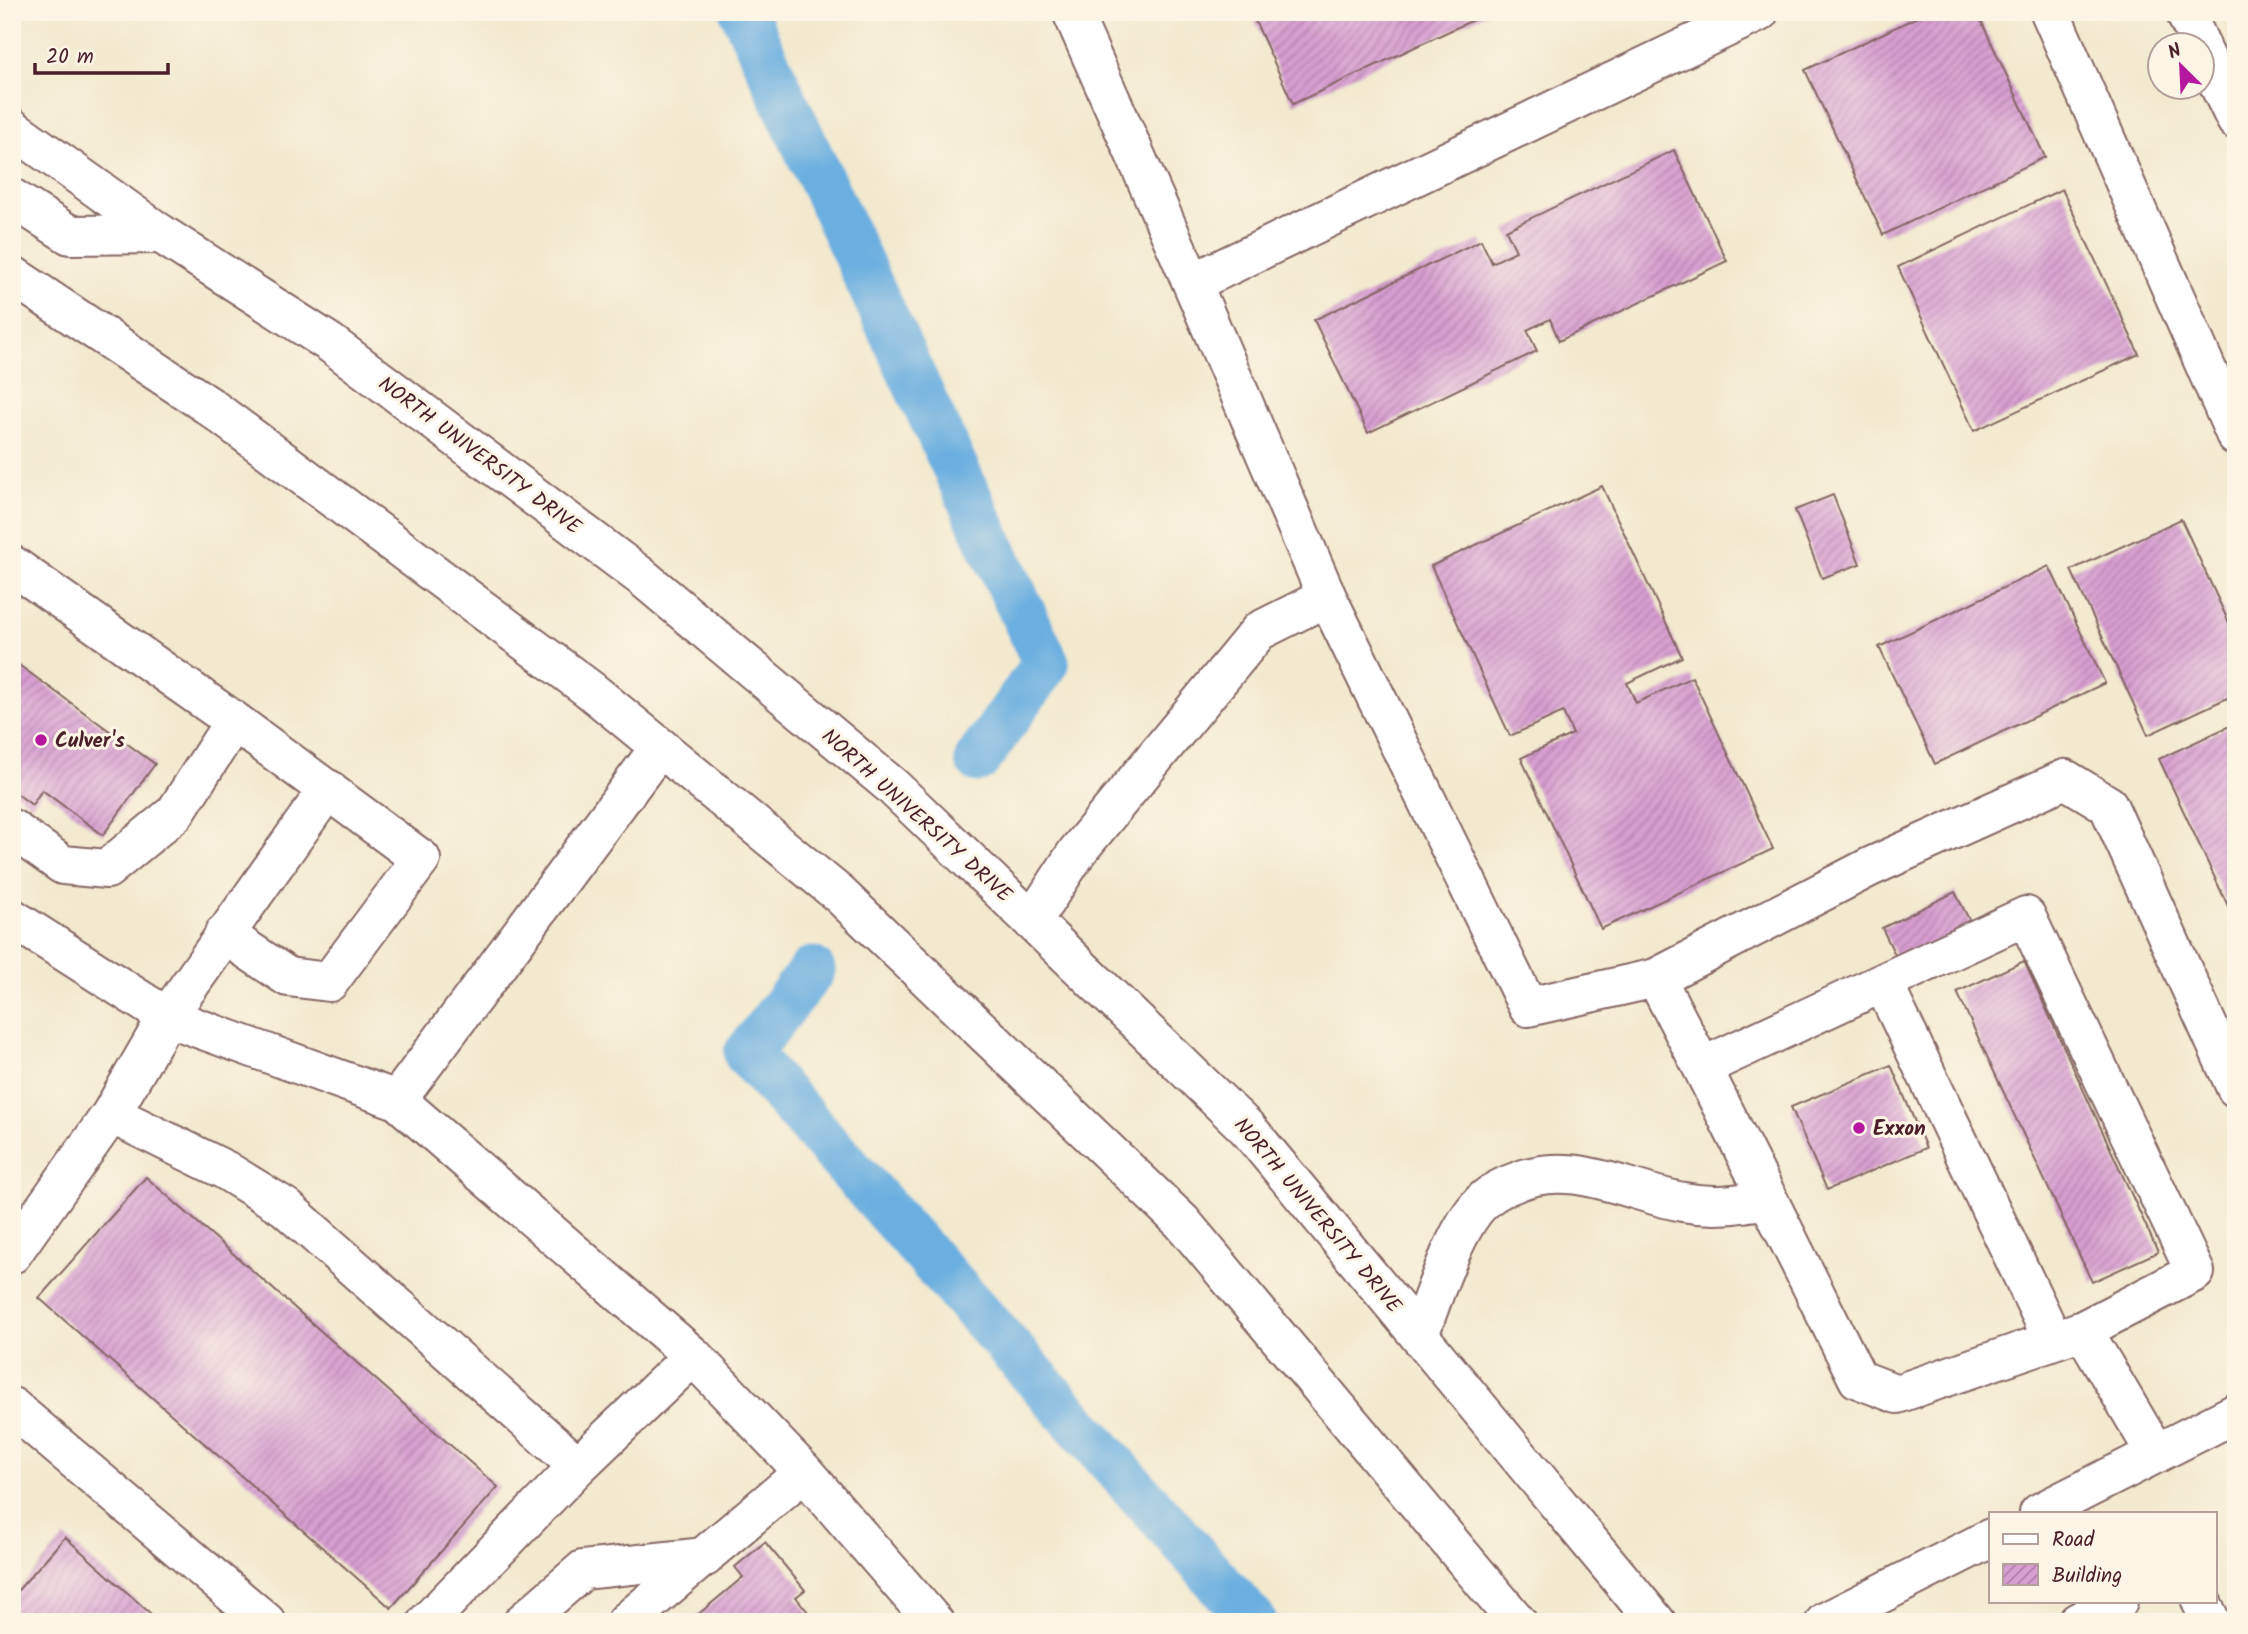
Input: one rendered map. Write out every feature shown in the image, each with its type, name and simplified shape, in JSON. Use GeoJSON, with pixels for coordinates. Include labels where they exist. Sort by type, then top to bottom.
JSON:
{"type":"FeatureCollection","features":[{"type":"Feature","properties":{"kind":"main road"},"geometry":{"type":"LineString","coordinates":[[1072,12],[1327,597],[1528,1007],[1656,978],[1870,867],[2065,779],[2108,805],[2236,1088]]}},
{"type":"Feature","properties":{"kind":"main road"},"geometry":{"type":"LineString","coordinates":[[1192,283],[1759,12]]}},
{"type":"Feature","properties":{"kind":"main road"},"geometry":{"type":"LineString","coordinates":[[2050,12],[2236,436]]}},
{"type":"Feature","properties":{"kind":"main road"},"geometry":{"type":"LineString","coordinates":[[2185,12],[2194,32]]}},
{"type":"Feature","properties":{"kind":"main road"},"geometry":{"type":"LineString","coordinates":[[2216,78],[2236,120]]}},
{"type":"Feature","properties":{"kind":"main road","name":"NORTH UNIVERSITY DRIVE"},"geometry":{"type":"LineString","coordinates":[[12,128],[161,234],[330,343],[642,577],[892,786],[1248,1129],[1656,1622]]}},
{"type":"Feature","properties":{"kind":"main road"},"geometry":{"type":"LineString","coordinates":[[12,198],[70,234],[161,234]]}},
{"type":"Feature","properties":{"kind":"main road"},"geometry":{"type":"LineString","coordinates":[[12,275],[209,406],[589,688],[839,894],[1182,1222],[1517,1622]]}},
{"type":"Feature","properties":{"kind":"main road"},"geometry":{"type":"LineString","coordinates":[[12,565],[234,721],[421,859],[329,982],[288,977],[225,934]]}},
{"type":"Feature","properties":{"kind":"main road"},"geometry":{"type":"LineString","coordinates":[[1032,920],[1077,852],[1259,631],[1327,597]]}},
{"type":"Feature","properties":{"kind":"main road"},"geometry":{"type":"LineString","coordinates":[[12,829],[63,865],[107,869],[175,813],[234,721]]}},
{"type":"Feature","properties":{"kind":"main road"},"geometry":{"type":"LineString","coordinates":[[397,1100],[660,747]]}},
{"type":"Feature","properties":{"kind":"main road"},"geometry":{"type":"LineString","coordinates":[[12,1254],[111,1114],[167,1017],[328,789]]}},
{"type":"Feature","properties":{"kind":"main road"},"geometry":{"type":"LineString","coordinates":[[1656,978],[1858,1379],[1897,1394],[2068,1335],[2195,1272],[2026,916],[1702,1067]]}},
{"type":"Feature","properties":{"kind":"main road"},"geometry":{"type":"LineString","coordinates":[[12,918],[167,1017],[397,1100],[693,1356],[804,1472],[934,1622]]}},
{"type":"Feature","properties":{"kind":"main road"},"geometry":{"type":"LineString","coordinates":[[1882,983],[2068,1335],[2156,1454]]}},
{"type":"Feature","properties":{"kind":"main road"},"geometry":{"type":"LineString","coordinates":[[111,1114],[225,1170],[285,1206],[578,1466]]}},
{"type":"Feature","properties":{"kind":"main road"},"geometry":{"type":"LineString","coordinates":[[1419,1335],[1462,1230],[1479,1205],[1498,1189],[1526,1177],[1551,1173],[1582,1175],[1683,1202],[1724,1206],[1768,1199]]}},
{"type":"Feature","properties":{"kind":"main road"},"geometry":{"type":"LineString","coordinates":[[427,1622],[578,1466],[693,1356]]}},
{"type":"Feature","properties":{"kind":"main road"},"geometry":{"type":"LineString","coordinates":[[12,1407],[266,1622]]}},
{"type":"Feature","properties":{"kind":"main road"},"geometry":{"type":"LineString","coordinates":[[2044,1512],[2085,1503],[2156,1454],[2236,1413]]}},
{"type":"Feature","properties":{"kind":"main road"},"geometry":{"type":"LineString","coordinates":[[626,1622],[804,1472]]}},
{"type":"Feature","properties":{"kind":"main road"},"geometry":{"type":"LineString","coordinates":[[1825,1622],[1989,1539]]}},
{"type":"Feature","properties":{"kind":"main road"},"geometry":{"type":"LineString","coordinates":[[523,1622],[583,1570],[705,1558]]}},
{"type":"Feature","properties":{"kind":"main road"},"geometry":{"type":"LineString","coordinates":[[2078,1622],[2116,1602]]}},
{"type":"Feature","properties":{"kind":"main road"},"geometry":{"type":"LineString","coordinates":[[2201,1602],[2211,1622]]}},
{"type":"Feature","properties":{"kind":"building"},"geometry":{"type":"Polygon","coordinates":[[[1251,12],[1490,12],[1293,104],[1251,12]]]}},
{"type":"Feature","properties":{"kind":"building"},"geometry":{"type":"Polygon","coordinates":[[[1928,12],[1977,12],[2045,157],[1883,235],[1805,70],[1928,12]]]}},
{"type":"Feature","properties":{"kind":"building"},"geometry":{"type":"Polygon","coordinates":[[[1674,150],[1727,261],[1559,341],[1550,319],[1527,330],[1537,351],[1368,433],[1314,320],[1481,240],[1492,263],[1516,251],[1506,230],[1674,150]]]}},
{"type":"Feature","properties":{"kind":"building"},"geometry":{"type":"Polygon","coordinates":[[[2062,189],[2139,354],[1974,431],[1898,267],[2062,189]]]}},
{"type":"Feature","properties":{"kind":"building"},"geometry":{"type":"Polygon","coordinates":[[[1602,486],[1682,657],[1627,683],[1636,703],[1692,677],[1773,849],[1601,929],[1521,758],[1573,734],[1563,712],[1510,736],[1431,566],[1602,486]]]}},
{"type":"Feature","properties":{"kind":"building"},"geometry":{"type":"Polygon","coordinates":[[[1833,495],[1860,564],[1822,578],[1795,510],[1833,495]]]}},
{"type":"Feature","properties":{"kind":"building"},"geometry":{"type":"Polygon","coordinates":[[[2181,519],[2236,638],[2236,694],[2148,735],[2071,570],[2181,519]]]}},
{"type":"Feature","properties":{"kind":"building"},"geometry":{"type":"Polygon","coordinates":[[[2049,566],[2105,683],[1935,764],[1879,647],[2049,566]]]}},
{"type":"Feature","properties":{"kind":"building"},"geometry":{"type":"Polygon","coordinates":[[[12,660],[155,764],[103,835],[42,790],[32,805],[12,790],[12,660]]]}},
{"type":"Feature","properties":{"kind":"building"},"geometry":{"type":"Polygon","coordinates":[[[2236,723],[2236,923],[2159,759],[2236,723]]]}},
{"type":"Feature","properties":{"kind":"building"},"geometry":{"type":"Polygon","coordinates":[[[1955,892],[1975,931],[1901,967],[1882,928],[1955,892]]]}},
{"type":"Feature","properties":{"kind":"building"},"geometry":{"type":"Polygon","coordinates":[[[2024,961],[2158,1252],[2092,1282],[1957,992],[2024,961]]]}},
{"type":"Feature","properties":{"kind":"building","name":"Exxon"},"geometry":{"type":"Polygon","coordinates":[[[1891,1065],[1926,1148],[1827,1190],[1791,1107],[1891,1065]]]}},
{"type":"Feature","properties":{"kind":"building"},"geometry":{"type":"Polygon","coordinates":[[[146,1177],[498,1487],[391,1608],[39,1298],[146,1177]]]}},
{"type":"Feature","properties":{"kind":"building"},"geometry":{"type":"Polygon","coordinates":[[[65,1537],[160,1622],[12,1622],[12,1597],[65,1537]]]}},
{"type":"Feature","properties":{"kind":"building"},"geometry":{"type":"Polygon","coordinates":[[[765,1542],[805,1590],[796,1597],[816,1622],[689,1622],[743,1577],[735,1567],[765,1542]]]}},
{"type":"Feature","properties":{"kind":"waterway"},"geometry":{"type":"LineString","coordinates":[[743,12],[1046,663],[978,759]]}},
{"type":"Feature","properties":{"kind":"waterway"},"geometry":{"type":"LineString","coordinates":[[812,970],[747,1054],[1254,1622]]}},
{"type":"Feature","properties":{"kind":"place","name":"Culver's"},"geometry":{"type":"Point","coordinates":[41,740]}},
{"type":"Feature","properties":{"kind":"place","name":"Exxon"},"geometry":{"type":"Point","coordinates":[1859,1128]}}]}
